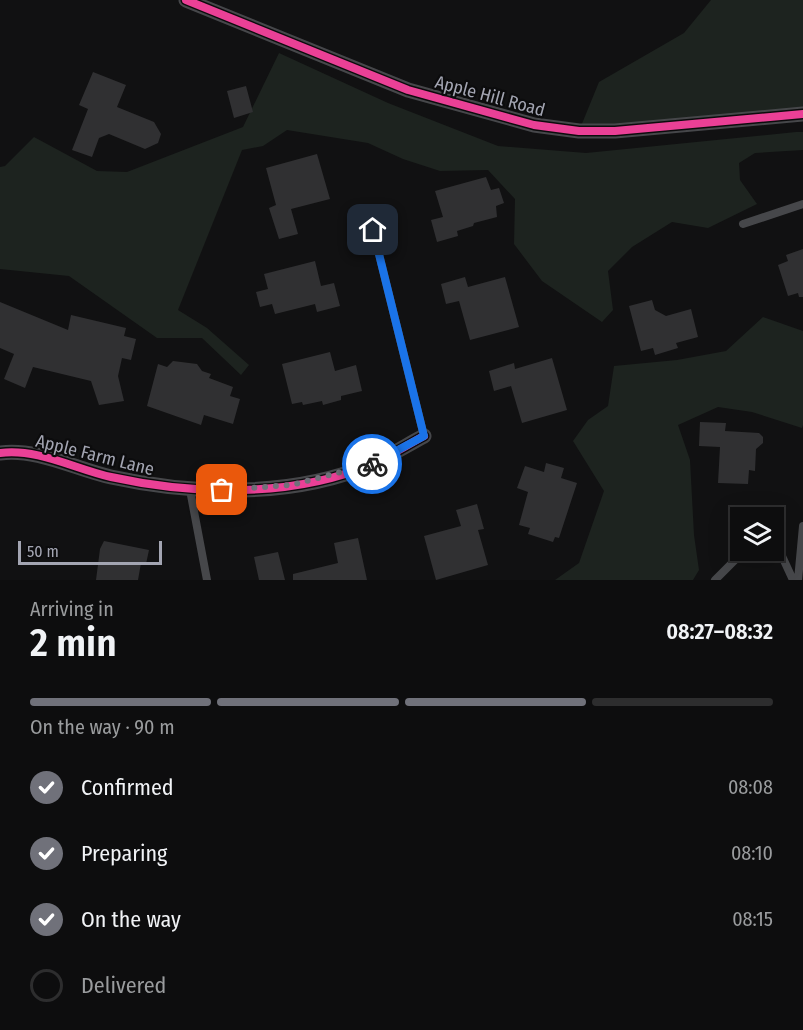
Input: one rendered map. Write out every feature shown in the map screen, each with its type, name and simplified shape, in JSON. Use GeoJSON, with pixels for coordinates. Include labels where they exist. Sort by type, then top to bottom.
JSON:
{"type":"FeatureCollection","features":[{"type":"Feature","properties":{"kind":"street","name":"Apple Hill Road"},"geometry":{"type":"LineString","coordinates":[[186,0],[408,90],[534,125],[579,131],[615,131],[803,114]]}},
{"type":"Feature","properties":{"kind":"street","name":"Apple Farm Lane"},"geometry":{"type":"LineString","coordinates":[[0,453],[28,453],[133,482],[190,490],[256,489],[319,479],[371,464],[424,436]]}},
{"type":"Feature","properties":{"kind":"lane"},"geometry":{"type":"LineString","coordinates":[[743,224],[803,204]]}},
{"type":"Feature","properties":{"kind":"lane"},"geometry":{"type":"LineString","coordinates":[[373,230],[424,436]]}},
{"type":"Feature","properties":{"kind":"lane"},"geometry":{"type":"LineString","coordinates":[[190,490],[207,580]]}},
{"type":"Feature","properties":{"kind":"lane"},"geometry":{"type":"LineString","coordinates":[[796,580],[803,526]]}},
{"type":"Feature","properties":{"kind":"lane"},"geometry":{"type":"LineString","coordinates":[[784,558],[796,580]]}},
{"type":"Feature","properties":{"kind":"lane"},"geometry":{"type":"LineString","coordinates":[[715,580],[734,561]]}},
{"type":"Feature","properties":{"kind":"shaded area"},"geometry":{"type":"Polygon","coordinates":[[[711,0],[803,0],[803,114],[579,131],[599,82],[684,33],[711,0]]]}},
{"type":"Feature","properties":{"kind":"shaded area"},"geometry":{"type":"Polygon","coordinates":[[[279,53],[388,103],[498,146],[586,153],[803,132],[803,150],[755,153],[739,163],[740,180],[757,204],[708,228],[672,222],[632,247],[608,271],[613,310],[602,322],[542,281],[514,244],[515,199],[488,170],[440,171],[403,159],[368,143],[287,130],[263,146],[242,150],[178,310],[207,328],[249,365],[241,375],[202,338],[157,338],[69,276],[0,269],[0,167],[5,166],[34,137],[97,171],[127,172],[243,127],[279,53]]]}},
{"type":"Feature","properties":{"kind":"shaded area"},"geometry":{"type":"Polygon","coordinates":[[[763,317],[803,331],[803,425],[802,428],[752,412],[718,407],[678,425],[690,460],[694,535],[699,570],[693,580],[555,580],[579,563],[604,491],[573,441],[588,420],[608,406],[614,366],[677,360],[726,351],[763,317]]]}},
{"type":"Feature","properties":{"kind":"building"},"geometry":{"type":"Polygon","coordinates":[[[93,72],[126,85],[117,107],[154,122],[161,134],[158,143],[145,149],[109,134],[99,138],[92,157],[72,150],[88,109],[79,105],[93,72]]]}},
{"type":"Feature","properties":{"kind":"building"},"geometry":{"type":"Polygon","coordinates":[[[246,86],[253,112],[234,118],[227,91],[246,86]]]}},
{"type":"Feature","properties":{"kind":"building"},"geometry":{"type":"Polygon","coordinates":[[[317,154],[330,199],[291,209],[298,234],[279,239],[269,208],[276,205],[266,168],[317,154]]]}},
{"type":"Feature","properties":{"kind":"building"},"geometry":{"type":"Polygon","coordinates":[[[486,177],[491,190],[499,188],[504,203],[496,206],[497,217],[474,223],[473,226],[457,231],[458,236],[437,242],[431,220],[443,217],[435,191],[486,177]]]}},
{"type":"Feature","properties":{"kind":"building"},"geometry":{"type":"Polygon","coordinates":[[[803,249],[803,297],[799,297],[798,293],[788,296],[778,265],[788,261],[786,255],[803,249]]]}},
{"type":"Feature","properties":{"kind":"building"},"geometry":{"type":"Polygon","coordinates":[[[315,261],[321,286],[334,283],[340,306],[317,312],[315,304],[275,314],[272,304],[260,307],[256,292],[268,289],[264,274],[315,261]]]}},
{"type":"Feature","properties":{"kind":"building"},"geometry":{"type":"Polygon","coordinates":[[[465,277],[468,287],[505,277],[519,327],[470,340],[459,301],[446,304],[441,284],[465,277]]]}},
{"type":"Feature","properties":{"kind":"building"},"geometry":{"type":"Polygon","coordinates":[[[652,300],[655,310],[666,316],[691,309],[698,337],[676,343],[678,348],[655,355],[653,348],[641,351],[629,306],[652,300]]]}},
{"type":"Feature","properties":{"kind":"building"},"geometry":{"type":"Polygon","coordinates":[[[0,302],[68,330],[71,315],[126,328],[124,336],[136,339],[131,360],[122,358],[118,376],[124,401],[99,405],[91,381],[33,367],[25,388],[4,379],[14,354],[0,348],[0,302]]]}},
{"type":"Feature","properties":{"kind":"building"},"geometry":{"type":"Polygon","coordinates":[[[330,352],[335,371],[356,365],[362,391],[341,396],[341,400],[323,405],[322,401],[303,405],[302,402],[292,404],[282,364],[330,352]]]}},
{"type":"Feature","properties":{"kind":"building"},"geometry":{"type":"Polygon","coordinates":[[[552,358],[567,410],[522,423],[511,386],[494,391],[489,371],[514,363],[515,369],[552,358]]]}},
{"type":"Feature","properties":{"kind":"building"},"geometry":{"type":"Polygon","coordinates":[[[173,361],[197,364],[202,371],[211,374],[209,378],[233,387],[230,396],[240,399],[233,424],[204,415],[201,425],[147,406],[158,364],[167,367],[173,361]]]}},
{"type":"Feature","properties":{"kind":"building"},"geometry":{"type":"Polygon","coordinates":[[[700,422],[726,423],[725,431],[759,433],[763,437],[763,443],[756,449],[755,471],[749,470],[748,484],[718,483],[720,447],[699,446],[700,422]]]}},
{"type":"Feature","properties":{"kind":"building"},"geometry":{"type":"Polygon","coordinates":[[[546,463],[564,468],[561,478],[577,483],[559,538],[555,537],[553,542],[528,534],[530,528],[519,525],[528,492],[517,488],[525,466],[544,472],[546,463]]]}},
{"type":"Feature","properties":{"kind":"building"},"geometry":{"type":"Polygon","coordinates":[[[477,504],[484,529],[478,530],[488,565],[436,580],[424,536],[461,526],[456,510],[477,504]]]}},
{"type":"Feature","properties":{"kind":"building"},"geometry":{"type":"Polygon","coordinates":[[[358,538],[367,580],[293,580],[293,574],[338,563],[334,543],[358,538]]]}},
{"type":"Feature","properties":{"kind":"building"},"geometry":{"type":"Polygon","coordinates":[[[104,541],[149,550],[146,564],[141,563],[138,580],[96,580],[100,549],[104,541]]]}},
{"type":"Feature","properties":{"kind":"building"},"geometry":{"type":"Polygon","coordinates":[[[278,552],[285,580],[259,580],[254,557],[278,552]]]}},
{"type":"Feature","properties":{"kind":"cycle path"},"geometry":{"type":"LineString","coordinates":[[186,0],[408,90],[534,125],[579,131],[615,131],[803,114]]}},
{"type":"Feature","properties":{"kind":"cycle path"},"geometry":{"type":"LineString","coordinates":[[0,453],[14,452],[42,456],[111,477],[143,483],[209,490],[243,490],[309,483],[341,475],[379,461],[424,436]]}},
{"type":"Feature","properties":{"kind":"way so far"},"geometry":{"type":"LineString","coordinates":[[222,490],[291,485],[372,464]]}},
{"type":"Feature","properties":{"kind":"route"},"geometry":{"type":"LineString","coordinates":[[372,464],[424,436],[373,230]]}}]}
